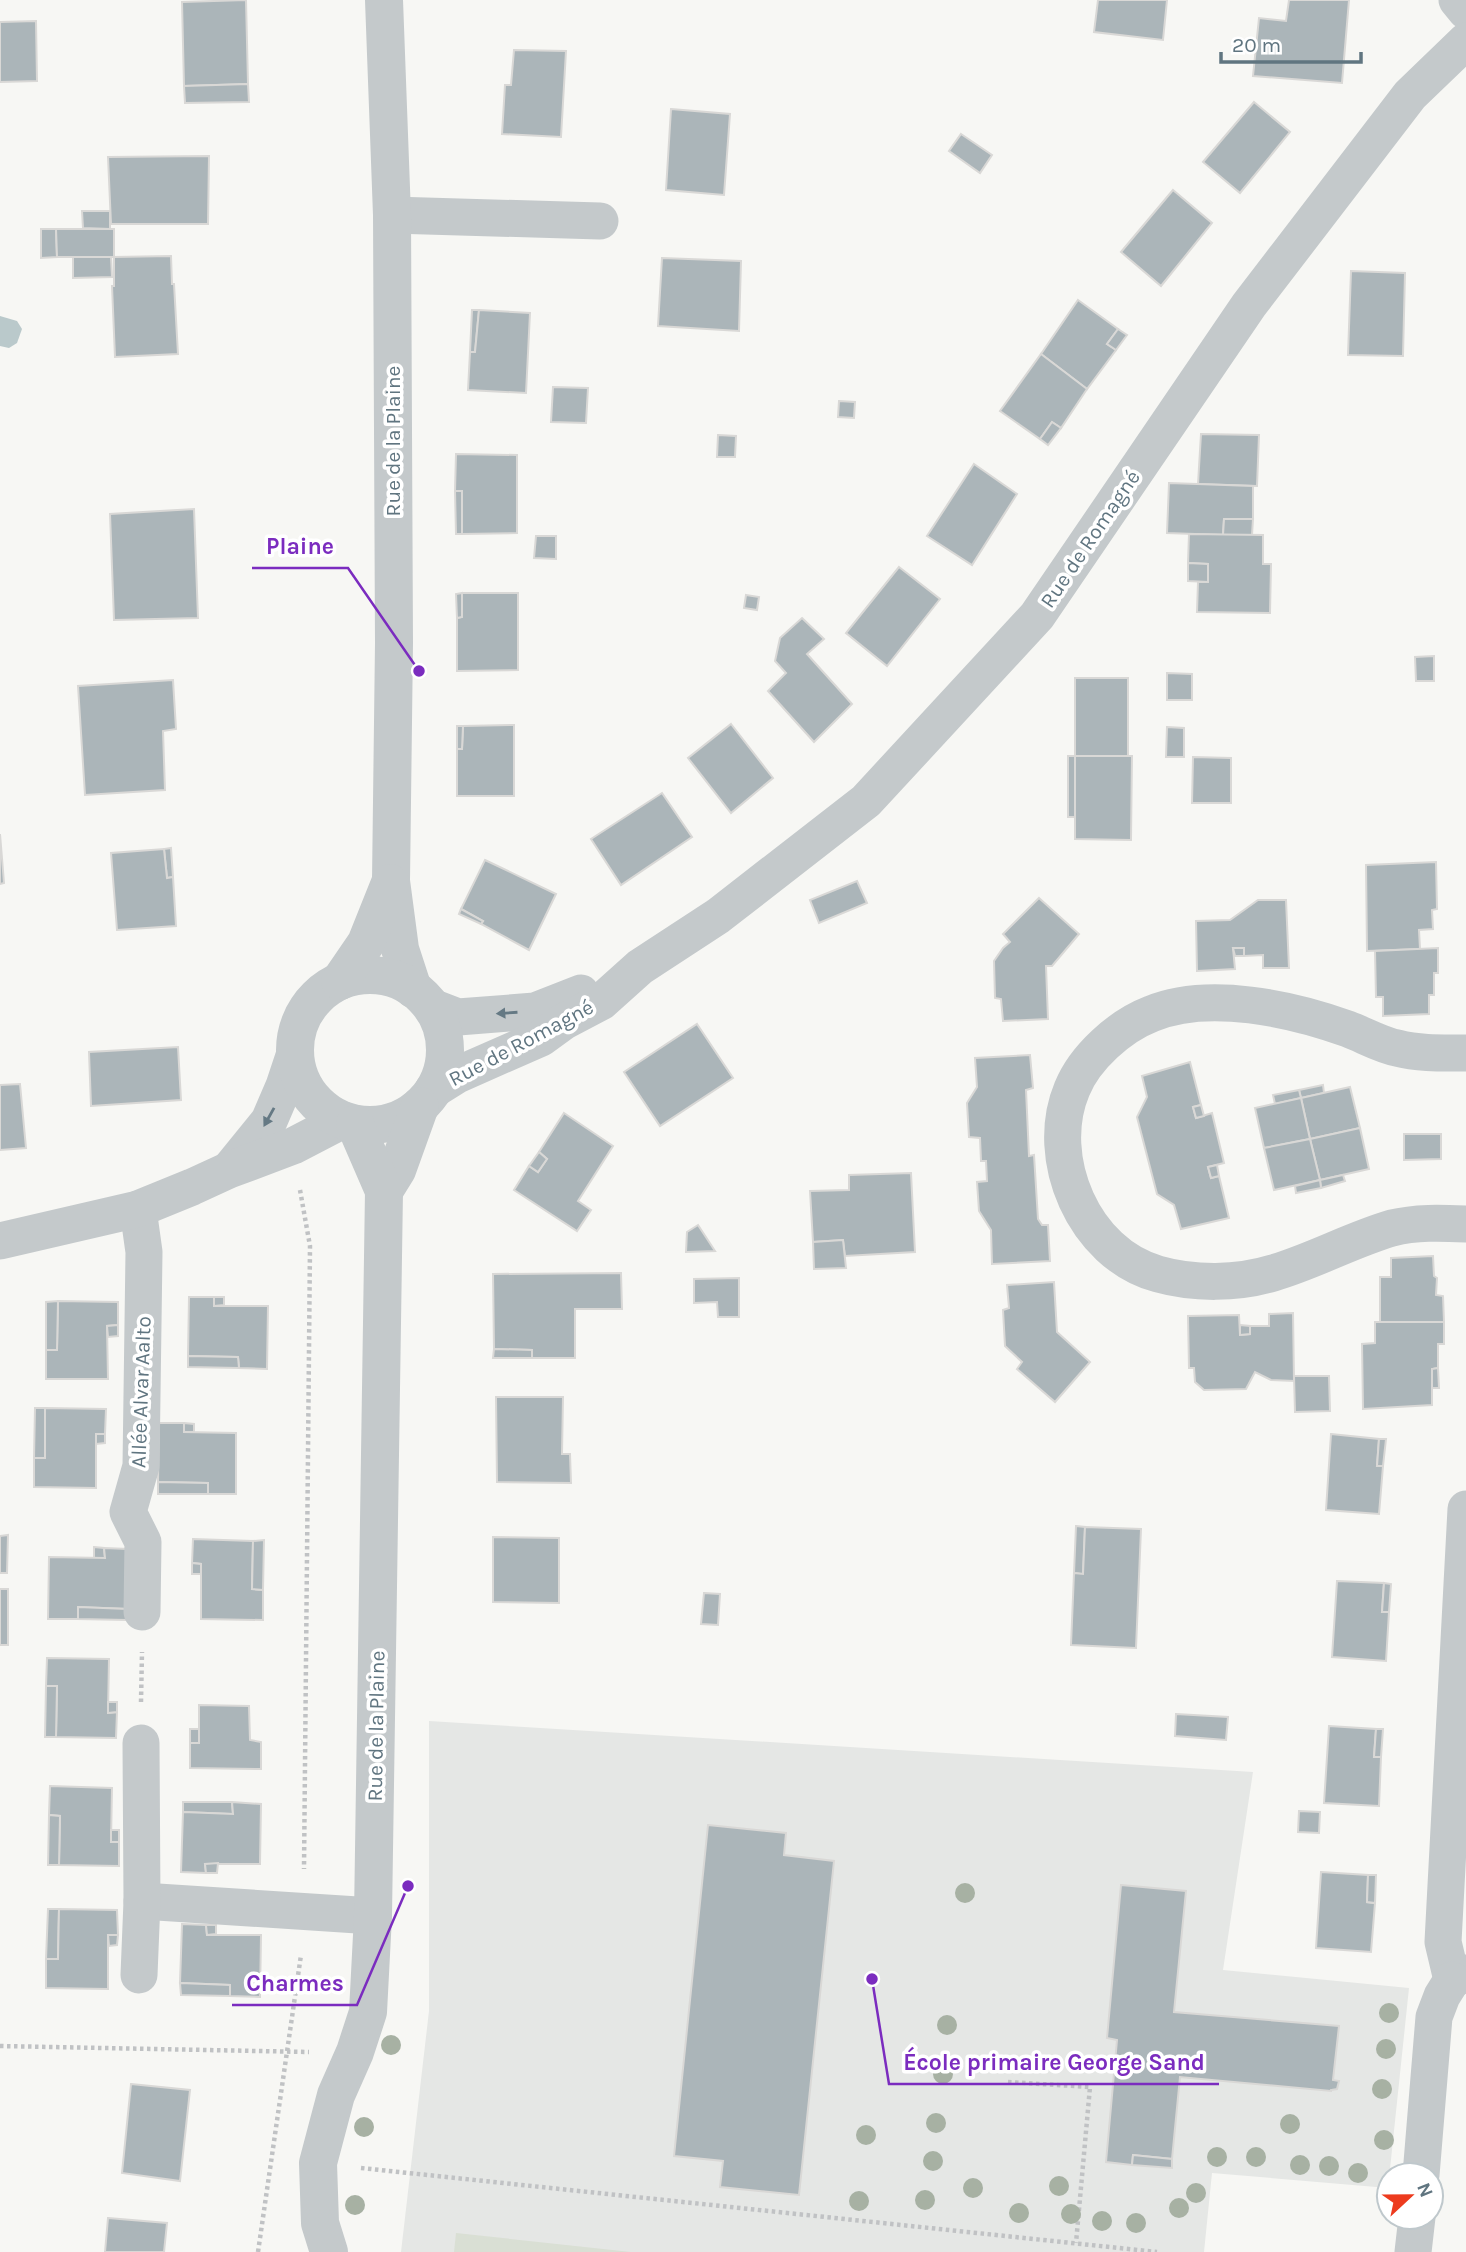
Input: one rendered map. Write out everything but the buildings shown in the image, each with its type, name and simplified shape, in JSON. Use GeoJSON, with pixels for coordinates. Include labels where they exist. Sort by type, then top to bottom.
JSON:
{"type":"FeatureCollection","features":[{"type":"Feature","properties":{"kind":"street","name":"Rue de la Plaine"},"geometry":{"type":"LineString","coordinates":[[384,0],[392,215],[394,643],[391,881],[400,948],[422,998]]}},
{"type":"Feature","properties":{"kind":"street"},"geometry":{"type":"LineString","coordinates":[[1458,0],[1466,11]]}},
{"type":"Feature","properties":{"kind":"street","name":"Rue de Romagné"},"geometry":{"type":"LineString","coordinates":[[427,1098],[457,1075],[541,1038],[601,1002],[640,967],[718,916],[866,801],[1037,616],[1249,305],[1410,95],[1466,41]]}},
{"type":"Feature","properties":{"kind":"street"},"geometry":{"type":"LineString","coordinates":[[392,215],[600,221]]}},
{"type":"Feature","properties":{"kind":"street","name":"Rue de la Plaine"},"geometry":{"type":"LineString","coordinates":[[340,981],[366,943],[391,881]]}},
{"type":"Feature","properties":{"kind":"street","name":"Rue de Romagné"},"geometry":{"type":"LineString","coordinates":[[422,998],[458,1017],[535,1011],[640,967]]}},
{"type":"Feature","properties":{"kind":"street"},"geometry":{"type":"LineString","coordinates":[[229,1170],[269,1121],[294,1056],[296,1032],[305,1011],[320,993],[340,981],[365,974],[390,977],[422,998],[441,1027],[445,1048],[442,1070],[427,1098],[401,1119],[378,1125],[349,1122],[324,1110],[309,1095],[299,1076],[294,1056]]}},
{"type":"Feature","properties":{"kind":"street"},"geometry":{"type":"LineString","coordinates":[[1466,1053],[1396,1048],[1303,1014],[1263,1006],[1191,1004],[1152,1013],[1115,1034],[1094,1056],[1073,1087],[1065,1115],[1063,1142],[1071,1185],[1079,1206],[1098,1235],[1125,1259],[1157,1274],[1196,1280],[1233,1281],[1271,1274],[1350,1242],[1395,1228],[1433,1222],[1466,1224]]}},
{"type":"Feature","properties":{"kind":"street","name":"Rue de la Plaine"},"geometry":{"type":"LineString","coordinates":[[384,1191],[397,1170],[427,1098]]}},
{"type":"Feature","properties":{"kind":"street","name":"Rue de la Plaine"},"geometry":{"type":"LineString","coordinates":[[329,2252],[320,2223],[318,2163],[335,2095],[355,2052],[368,2012],[373,1916],[384,1191],[349,1122]]}},
{"type":"Feature","properties":{"kind":"street"},"geometry":{"type":"LineString","coordinates":[[0,1241],[138,1209],[349,1122]]}},
{"type":"Feature","properties":{"kind":"street","name":"Allée Alvar Aalto"},"geometry":{"type":"LineString","coordinates":[[138,1209],[144,1252],[141,1466],[128,1512],[143,1542],[142,1612]]}},
{"type":"Feature","properties":{"kind":"street"},"geometry":{"type":"LineString","coordinates":[[1422,2161],[1434,2017],[1442,1996],[1459,1977],[1443,1942],[1466,1509]]}},
{"type":"Feature","properties":{"kind":"street"},"geometry":{"type":"LineString","coordinates":[[139,1975],[142,1901],[141,1743]]}},
{"type":"Feature","properties":{"kind":"street"},"geometry":{"type":"LineString","coordinates":[[142,1901],[373,1916]]}},
{"type":"Feature","properties":{"kind":"street"},"geometry":{"type":"LineString","coordinates":[[1413,2252],[1415,2231]]}},
{"type":"Feature","properties":{"kind":"path"},"geometry":{"type":"LineString","coordinates":[[258,2252],[303,1942],[310,1246],[293,1146]]}},
{"type":"Feature","properties":{"kind":"path"},"geometry":{"type":"LineString","coordinates":[[141,1743],[142,1612]]}},
{"type":"Feature","properties":{"kind":"path"},"geometry":{"type":"LineString","coordinates":[[0,2046],[355,2052]]}},
{"type":"Feature","properties":{"kind":"path"},"geometry":{"type":"LineString","coordinates":[[1008,2082],[1090,2087],[1076,2243]]}},
{"type":"Feature","properties":{"kind":"path"},"geometry":{"type":"LineString","coordinates":[[410,2174],[1156,2252]]}},
{"type":"Feature","properties":{"kind":"shaded area"},"geometry":{"type":"Polygon","coordinates":[[[0,316],[17,321],[22,329],[17,343],[9,348],[0,346],[0,316]]]}},
{"type":"Feature","properties":{"kind":"shaded area"},"geometry":{"type":"Polygon","coordinates":[[[429,1721],[1253,1772],[1223,1970],[1409,1988],[1391,2161],[1375,2161],[1375,2187],[1212,2173],[1204,2252],[401,2252],[429,2011],[429,1721]]]}},
{"type":"Feature","properties":{"kind":"shaded area"},"geometry":{"type":"Polygon","coordinates":[[[456,2233],[631,2252],[454,2252],[456,2233]]]}},
{"type":"Feature","properties":{"kind":"place","name":"Plaine"},"geometry":{"type":"Point","coordinates":[419,671]}},
{"type":"Feature","properties":{"kind":"place","name":"Charmes"},"geometry":{"type":"Point","coordinates":[408,1886]}},
{"type":"Feature","properties":{"kind":"place","name":"École primaire George Sand"},"geometry":{"type":"Point","coordinates":[872,1979]}}]}
